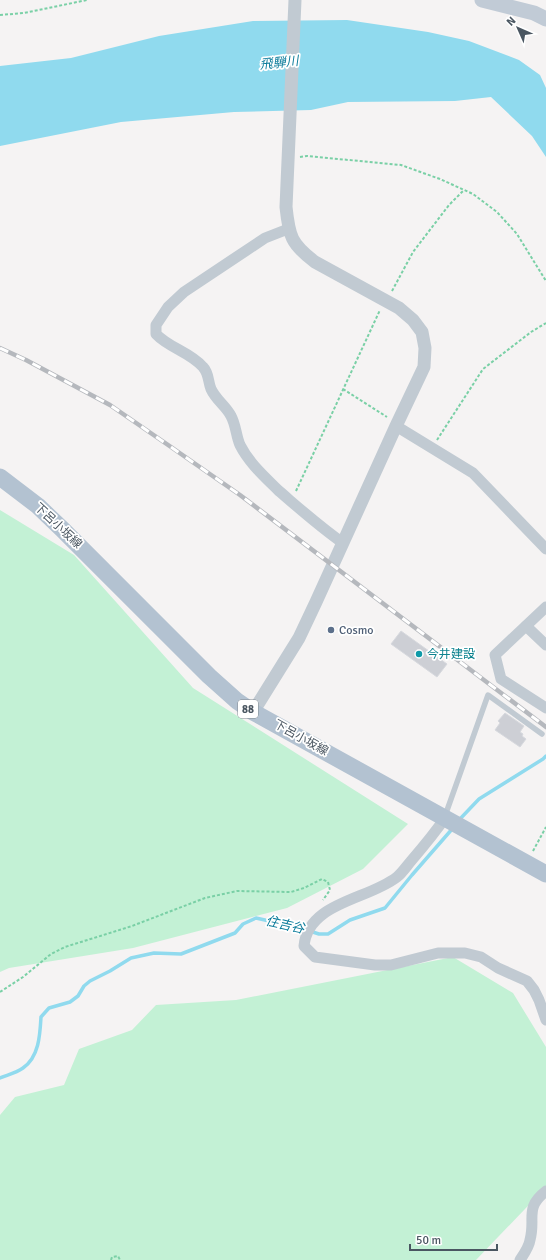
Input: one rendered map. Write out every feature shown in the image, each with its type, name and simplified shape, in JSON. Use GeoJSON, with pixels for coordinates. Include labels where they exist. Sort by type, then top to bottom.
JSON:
{"type":"FeatureCollection","features":[{"type":"Feature","properties":{"kind":"main road"},"geometry":{"type":"LineString","coordinates":[[482,0],[534,14],[546,19]]}},
{"type":"Feature","properties":{"kind":"main road","name":"下呂小坂線"},"geometry":{"type":"LineString","coordinates":[[0,477],[38,506],[53,520],[208,676],[237,701],[253,712],[546,874]]}},
{"type":"Feature","properties":{"kind":"street"},"geometry":{"type":"LineString","coordinates":[[253,712],[299,638],[396,424],[424,366],[425,348],[422,332],[413,320],[399,308],[315,262],[302,252],[293,241],[288,229],[286,207],[294,0]]}},
{"type":"Feature","properties":{"kind":"street"},"geometry":{"type":"LineString","coordinates":[[288,229],[265,238],[184,292],[168,307],[156,325],[156,334],[160,339],[194,359],[204,367],[213,394],[232,417],[240,444],[252,464],[323,529],[343,543]]}},
{"type":"Feature","properties":{"kind":"street"},"geometry":{"type":"LineString","coordinates":[[396,424],[473,474],[546,549]]}},
{"type":"Feature","properties":{"kind":"street"},"geometry":{"type":"LineString","coordinates":[[546,607],[495,655],[501,679],[546,708]]}},
{"type":"Feature","properties":{"kind":"street"},"geometry":{"type":"LineString","coordinates":[[526,626],[546,645]]}},
{"type":"Feature","properties":{"kind":"street"},"geometry":{"type":"LineString","coordinates":[[445,818],[432,838],[398,876],[383,887],[350,899],[323,913],[314,921],[305,938],[304,946],[315,957],[375,965],[391,965],[438,953],[465,952],[481,957],[498,968],[526,981],[534,990],[546,1020]]}},
{"type":"Feature","properties":{"kind":"street"},"geometry":{"type":"LineString","coordinates":[[520,1260],[530,1242],[532,1230],[532,1208],[537,1199],[546,1191]]}},
{"type":"Feature","properties":{"kind":"lane"},"geometry":{"type":"LineString","coordinates":[[445,818],[488,695],[542,734]]}},
{"type":"Feature","properties":{"kind":"path"},"geometry":{"type":"LineString","coordinates":[[0,14],[24,12],[87,0]]}},
{"type":"Feature","properties":{"kind":"path"},"geometry":{"type":"LineString","coordinates":[[288,158],[307,156],[401,165],[440,179],[473,194],[497,212],[517,234],[546,281]]}},
{"type":"Feature","properties":{"kind":"path"},"geometry":{"type":"LineString","coordinates":[[291,501],[378,312],[387,302],[414,252],[449,204],[464,190]]}},
{"type":"Feature","properties":{"kind":"path"},"geometry":{"type":"LineString","coordinates":[[432,447],[483,369],[546,323]]}},
{"type":"Feature","properties":{"kind":"path"},"geometry":{"type":"LineString","coordinates":[[343,389],[396,424]]}},
{"type":"Feature","properties":{"kind":"path"},"geometry":{"type":"LineString","coordinates":[[527,863],[546,827]]}},
{"type":"Feature","properties":{"kind":"path"},"geometry":{"type":"LineString","coordinates":[[0,992],[22,978],[51,954],[65,947],[132,926],[205,898],[237,891],[291,892],[304,888],[322,879],[328,882],[330,890],[323,900]]}},
{"type":"Feature","properties":{"kind":"path"},"geometry":{"type":"LineString","coordinates":[[111,1260],[112,1257],[118,1256],[120,1260]]}},
{"type":"Feature","properties":{"kind":"green space"},"geometry":{"type":"Polygon","coordinates":[[[0,510],[74,555],[193,688],[408,824],[363,869],[287,908],[133,948],[9,968],[0,972],[0,510]]]}},
{"type":"Feature","properties":{"kind":"green space"},"geometry":{"type":"Polygon","coordinates":[[[453,957],[513,993],[546,1047],[546,1187],[476,1260],[0,1260],[0,1115],[15,1097],[64,1085],[79,1049],[132,1030],[156,1005],[236,1000],[453,957]]]}},
{"type":"Feature","properties":{"kind":"water","name":"飛騨川"},"geometry":{"type":"Polygon","coordinates":[[[347,20],[428,32],[469,41],[519,60],[540,75],[546,88],[546,157],[532,136],[491,97],[455,101],[348,102],[311,110],[234,112],[121,122],[0,146],[0,66],[71,58],[159,36],[253,21],[347,20]]]}},
{"type":"Feature","properties":{"kind":"building","name":"今井建設"},"geometry":{"type":"Polygon","coordinates":[[[401,631],[447,664],[437,677],[391,644],[401,631]]]}},
{"type":"Feature","properties":{"kind":"building"},"geometry":{"type":"Polygon","coordinates":[[[505,713],[524,726],[520,732],[526,739],[520,747],[495,730],[500,723],[498,721],[505,713]]]}},
{"type":"Feature","properties":{"kind":"waterway","name":"住吉谷"},"geometry":{"type":"LineString","coordinates":[[459,820],[479,799],[546,756]]}},
{"type":"Feature","properties":{"kind":"waterway","name":"住吉谷"},"geometry":{"type":"LineString","coordinates":[[0,1078],[20,1070],[32,1058],[38,1045],[41,1017],[49,1008],[70,1002],[78,996],[84,986],[90,981],[131,958],[154,953],[181,954],[235,933],[243,924],[256,918],[319,934],[328,934],[350,920],[385,908],[453,828]]}},
{"type":"Feature","properties":{"kind":"railway"},"geometry":{"type":"LineString","coordinates":[[0,348],[26,360],[110,405],[171,447],[240,495],[546,727]]}},
{"type":"Feature","properties":{"kind":"place","name":"Cosmo"},"geometry":{"type":"Point","coordinates":[331,630]}},
{"type":"Feature","properties":{"kind":"place","name":"今井建設"},"geometry":{"type":"Point","coordinates":[419,654]}}]}
